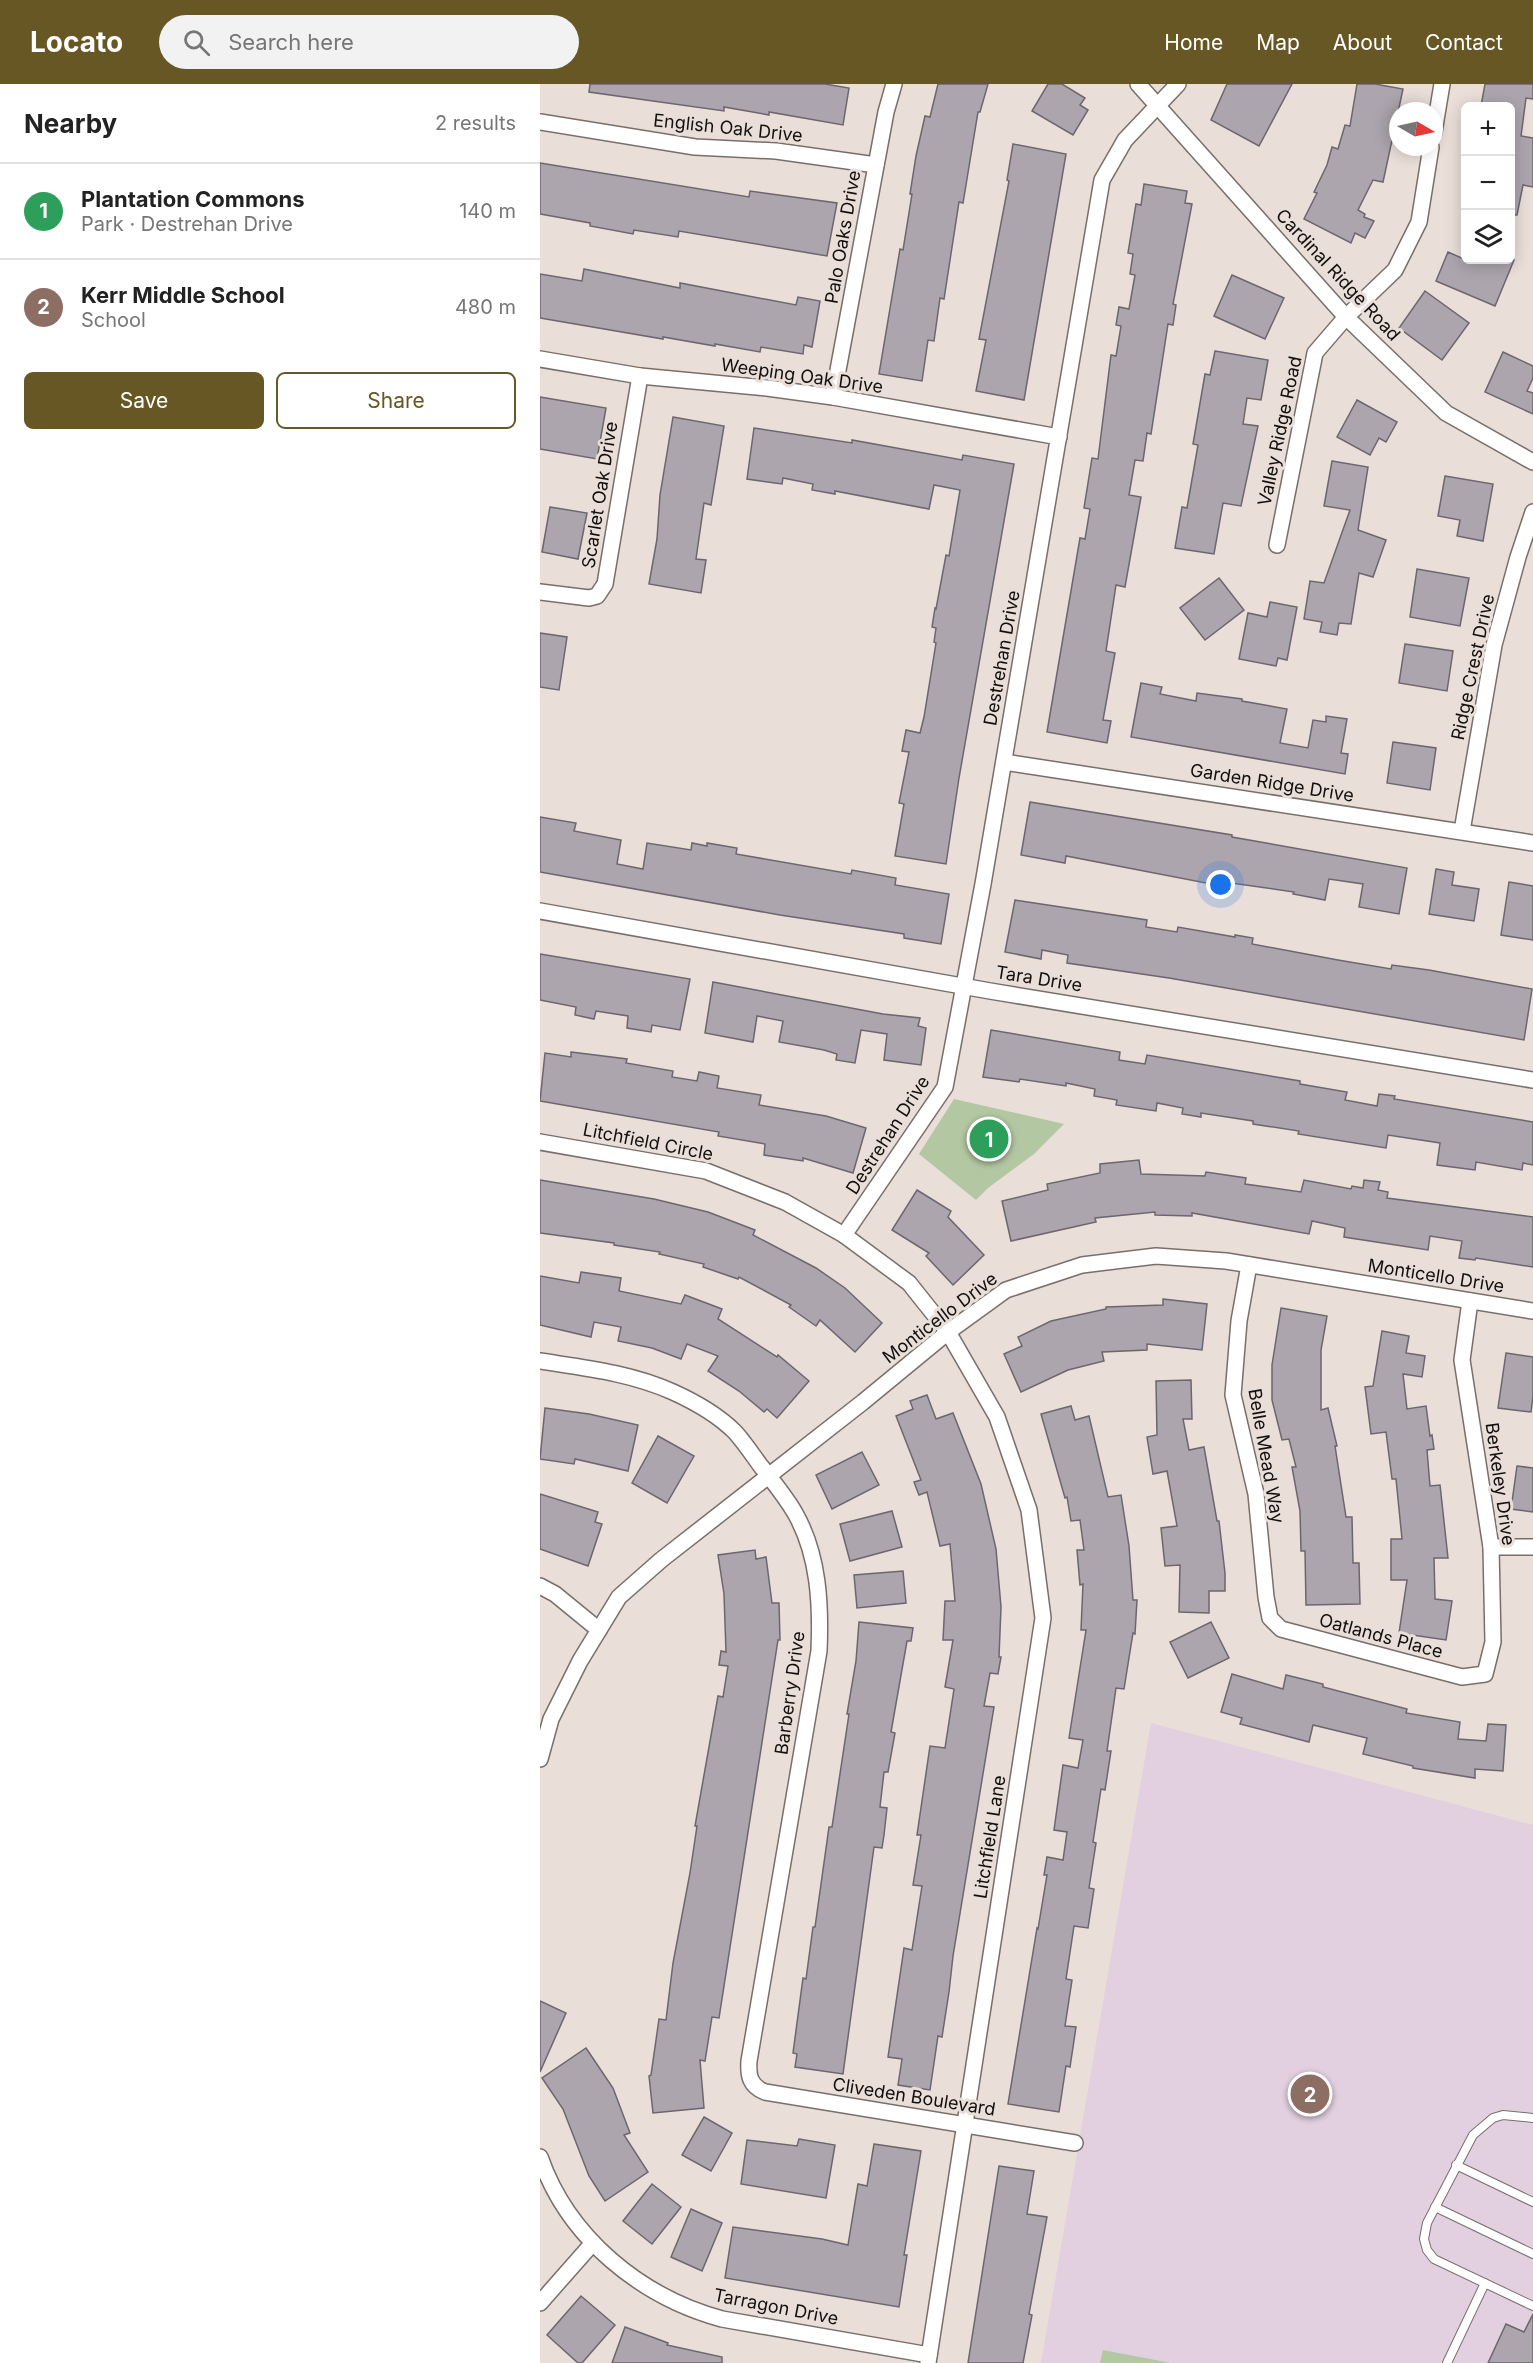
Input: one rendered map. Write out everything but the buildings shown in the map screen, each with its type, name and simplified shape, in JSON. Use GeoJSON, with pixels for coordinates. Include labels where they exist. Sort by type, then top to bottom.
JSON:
{"type":"FeatureCollection","features":[{"type":"Feature","properties":{"kind":"street","name":"Palo Oaks Drive"},"geometry":{"type":"LineString","coordinates":[[833,397],[886,112],[894,84]]}},
{"type":"Feature","properties":{"kind":"street","name":"Cardinal Ridge Road"},"geometry":{"type":"LineString","coordinates":[[1138,84],[1346,317],[1446,413],[1533,462]]}},
{"type":"Feature","properties":{"kind":"street","name":"Destrehan Drive"},"geometry":{"type":"LineString","coordinates":[[844,1234],[945,1087],[1004,762],[1102,180],[1125,140],[1179,84]]}},
{"type":"Feature","properties":{"kind":"street"},"geometry":{"type":"LineString","coordinates":[[1439,102],[1442,84]]}},
{"type":"Feature","properties":{"kind":"street","name":"English Oak Drive"},"geometry":{"type":"LineString","coordinates":[[540,122],[695,147],[776,151],[876,165]]}},
{"type":"Feature","properties":{"kind":"street","name":"Valley Ridge Road"},"geometry":{"type":"LineString","coordinates":[[1277,545],[1315,353],[1346,317],[1395,270],[1419,222],[1430,156]]}},
{"type":"Feature","properties":{"kind":"street","name":"Weeping Oak Drive"},"geometry":{"type":"LineString","coordinates":[[540,359],[640,376],[767,388],[833,397],[1059,437]]}},
{"type":"Feature","properties":{"kind":"street","name":"Scarlet Oak Drive"},"geometry":{"type":"LineString","coordinates":[[540,592],[590,598],[597,596],[605,584],[640,376]]}},
{"type":"Feature","properties":{"kind":"street","name":"Ridge Crest Drive"},"geometry":{"type":"LineString","coordinates":[[1462,831],[1494,645],[1533,512]]}},
{"type":"Feature","properties":{"kind":"street","name":"Garden Ridge Drive"},"geometry":{"type":"LineString","coordinates":[[1004,762],[1533,843]]}},
{"type":"Feature","properties":{"kind":"street","name":"Tara Drive"},"geometry":{"type":"LineString","coordinates":[[540,911],[964,986],[1533,1080]]}},
{"type":"Feature","properties":{"kind":"street","name":"Litchfield Circle"},"geometry":{"type":"LineString","coordinates":[[540,1142],[706,1171],[785,1202],[844,1234],[909,1283],[948,1332]]}},
{"type":"Feature","properties":{"kind":"street","name":"Monticello Drive"},"geometry":{"type":"LineString","coordinates":[[540,1759],[551,1719],[580,1661],[619,1598],[661,1560],[948,1332],[1006,1290],[1082,1265],[1156,1256],[1249,1265],[1533,1311]]}},
{"type":"Feature","properties":{"kind":"street","name":"Belle Mead Way"},"geometry":{"type":"LineString","coordinates":[[1249,1265],[1239,1321],[1233,1395],[1257,1494],[1270,1618]]}},
{"type":"Feature","properties":{"kind":"street","name":"Berkeley Drive"},"geometry":{"type":"LineString","coordinates":[[1470,1301],[1462,1360],[1491,1547],[1493,1642],[1485,1674]]}},
{"type":"Feature","properties":{"kind":"street","name":"Litchfield Lane"},"geometry":{"type":"LineString","coordinates":[[929,2359],[1043,1618],[1029,1510],[997,1417],[948,1332]]}},
{"type":"Feature","properties":{"kind":"street","name":"Barberry Drive"},"geometry":{"type":"LineString","coordinates":[[540,1361],[640,1379],[674,1393],[715,1415],[735,1432],[795,1512],[806,1536],[819,1594],[819,1651],[749,2061],[750,2081]]}},
{"type":"Feature","properties":{"kind":"street"},"geometry":{"type":"LineString","coordinates":[[1491,1547],[1533,1547]]}},
{"type":"Feature","properties":{"kind":"street"},"geometry":{"type":"LineString","coordinates":[[540,1586],[555,1594],[599,1630]]}},
{"type":"Feature","properties":{"kind":"street","name":"Oatlands Place"},"geometry":{"type":"LineString","coordinates":[[1270,1618],[1281,1629],[1386,1658],[1462,1677],[1485,1674]]}},
{"type":"Feature","properties":{"kind":"street","name":"Cliveden Boulevard"},"geometry":{"type":"LineString","coordinates":[[750,2081],[756,2089],[765,2092],[1075,2143]]}},
{"type":"Feature","properties":{"kind":"street","name":"Tarragon Drive"},"geometry":{"type":"LineString","coordinates":[[540,2157],[547,2176],[576,2225],[592,2244],[645,2285],[697,2312],[722,2319],[929,2359]]}},
{"type":"Feature","properties":{"kind":"street"},"geometry":{"type":"LineString","coordinates":[[540,2303],[592,2244]]}},
{"type":"Feature","properties":{"kind":"lane"},"geometry":{"type":"LineString","coordinates":[[1533,2118],[1511,2115],[1493,2118],[1473,2135],[1427,2223],[1424,2239],[1427,2250],[1434,2259],[1533,2306]]}},
{"type":"Feature","properties":{"kind":"lane"},"geometry":{"type":"LineString","coordinates":[[1456,2165],[1533,2202]]}},
{"type":"Feature","properties":{"kind":"lane"},"geometry":{"type":"LineString","coordinates":[[1435,2207],[1533,2254]]}},
{"type":"Feature","properties":{"kind":"lane"},"geometry":{"type":"LineString","coordinates":[[1447,2363],[1485,2283]]}},
{"type":"Feature","properties":{"kind":"shaded area"},"geometry":{"type":"Polygon","coordinates":[[[1151,1723],[1533,1825],[1533,2363],[1041,2363],[1151,1723]]]}},
{"type":"Feature","properties":{"kind":"green space"},"geometry":{"type":"Polygon","coordinates":[[[954,1099],[1064,1124],[1034,1154],[988,1188],[976,1200],[919,1154],[954,1099]]]}},
{"type":"Feature","properties":{"kind":"green space"},"geometry":{"type":"Polygon","coordinates":[[[1103,2350],[1171,2363],[1100,2363],[1103,2350]]]}},
{"type":"Feature","properties":{"kind":"place","name":"Plantation Commons"},"geometry":{"type":"Point","coordinates":[989,1139]}},
{"type":"Feature","properties":{"kind":"place","name":"Kerr Middle School"},"geometry":{"type":"Point","coordinates":[1310,2094]}}]}
